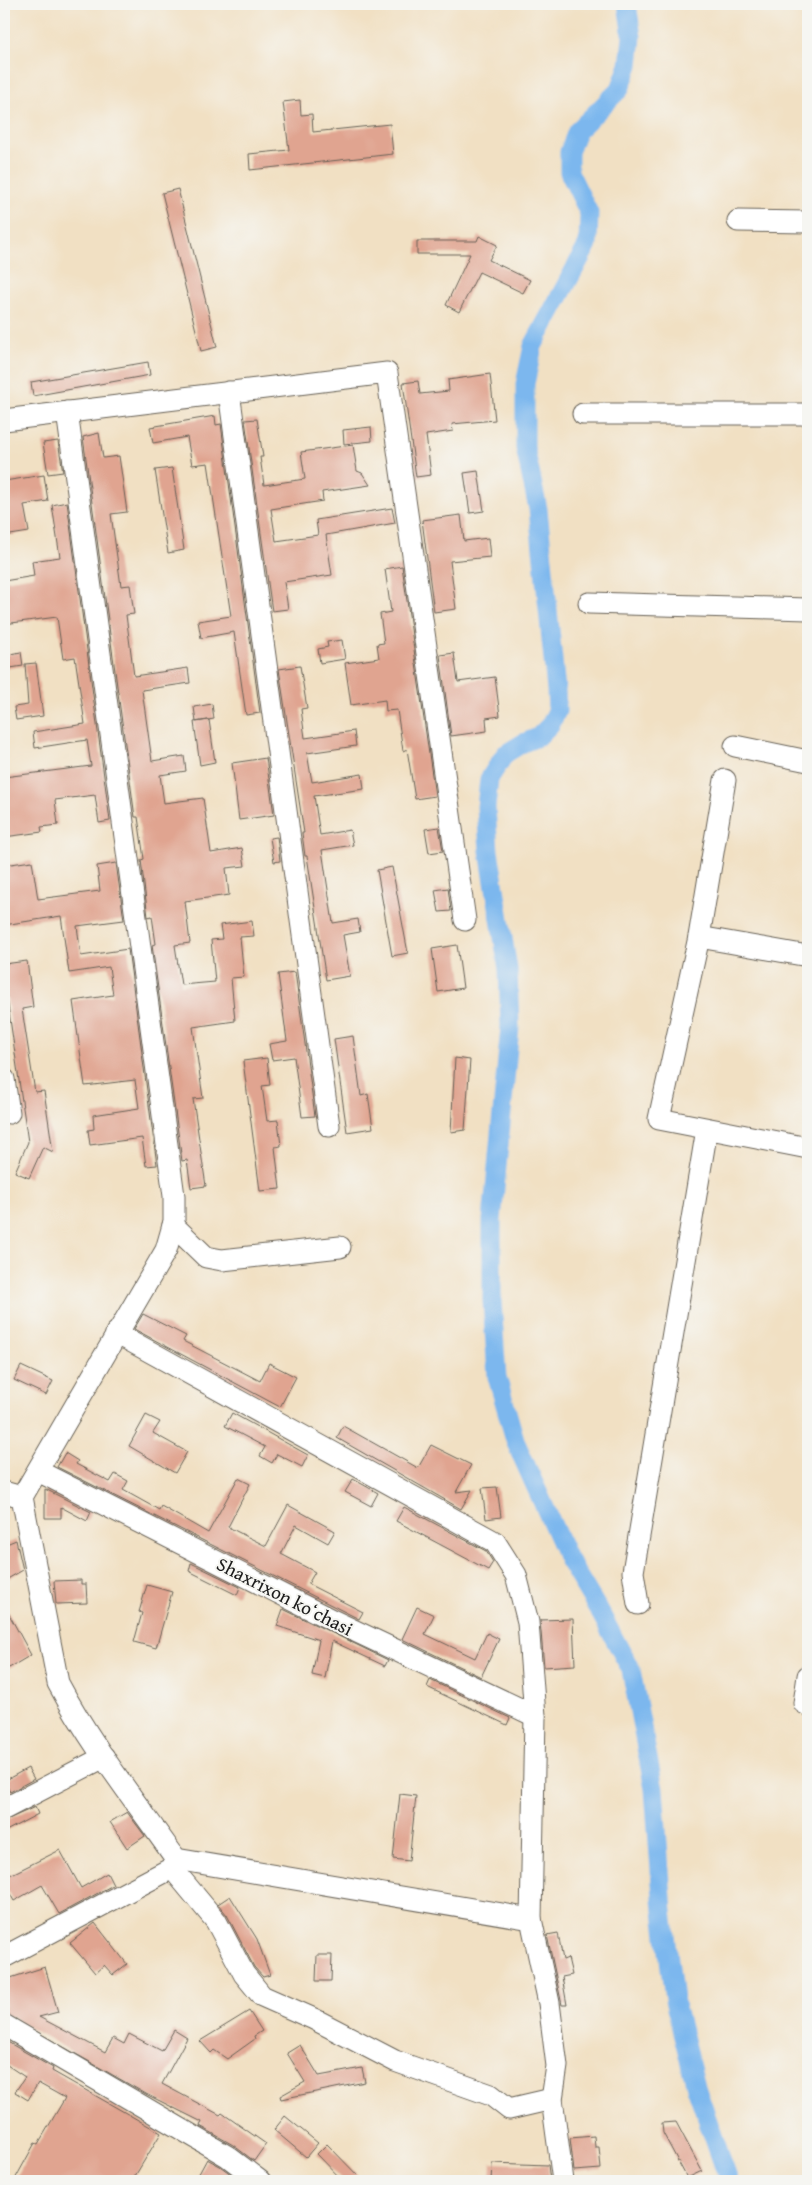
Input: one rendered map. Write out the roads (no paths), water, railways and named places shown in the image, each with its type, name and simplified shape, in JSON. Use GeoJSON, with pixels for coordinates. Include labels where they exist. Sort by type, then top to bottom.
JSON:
{"type":"FeatureCollection","features":[{"type":"Feature","properties":{"kind":"street"},"geometry":{"type":"LineString","coordinates":[[738,221],[808,222]]}},
{"type":"Feature","properties":{"kind":"street"},"geometry":{"type":"LineString","coordinates":[[4,420],[387,373],[465,920]]}},
{"type":"Feature","properties":{"kind":"street"},"geometry":{"type":"LineString","coordinates":[[229,392],[329,1126]]}},
{"type":"Feature","properties":{"kind":"street"},"geometry":{"type":"LineString","coordinates":[[67,412],[174,1196],[173,1225],[166,1250],[116,1333],[38,1471],[13,1494],[58,1682],[72,1709],[174,1864],[216,1921],[244,1974],[262,1996],[314,2019],[395,2062],[491,2095],[510,2109],[552,2099]]}},
{"type":"Feature","properties":{"kind":"street"},"geometry":{"type":"LineString","coordinates":[[584,414],[808,414]]}},
{"type":"Feature","properties":{"kind":"street"},"geometry":{"type":"LineString","coordinates":[[589,603],[808,609]]}},
{"type":"Feature","properties":{"kind":"street"},"geometry":{"type":"LineString","coordinates":[[735,746],[808,761]]}},
{"type":"Feature","properties":{"kind":"street"},"geometry":{"type":"LineString","coordinates":[[725,780],[699,936],[659,1119],[808,1148]]}},
{"type":"Feature","properties":{"kind":"street"},"geometry":{"type":"LineString","coordinates":[[699,936],[808,956]]}},
{"type":"Feature","properties":{"kind":"street"},"geometry":{"type":"LineString","coordinates":[[4,1079],[9,1113]]}},
{"type":"Feature","properties":{"kind":"street"},"geometry":{"type":"LineString","coordinates":[[638,1604],[633,1572],[707,1128]]}},
{"type":"Feature","properties":{"kind":"street"},"geometry":{"type":"LineString","coordinates":[[173,1225],[206,1257],[222,1260],[340,1247]]}},
{"type":"Feature","properties":{"kind":"street"},"geometry":{"type":"LineString","coordinates":[[116,1333],[495,1542],[516,1575],[528,1622],[535,1716],[532,1919],[549,2003],[557,2066],[552,2099],[563,2181]]}},
{"type":"Feature","properties":{"kind":"street","name":"Shaxrixon koʻchasi"},"geometry":{"type":"LineString","coordinates":[[38,1471],[332,1620],[535,1716]]}},
{"type":"Feature","properties":{"kind":"street"},"geometry":{"type":"LineString","coordinates":[[808,1676],[804,1703],[808,1705]]}},
{"type":"Feature","properties":{"kind":"street"},"geometry":{"type":"LineString","coordinates":[[4,1809],[104,1757]]}},
{"type":"Feature","properties":{"kind":"street"},"geometry":{"type":"LineString","coordinates":[[4,1957],[174,1864],[532,1919]]}},
{"type":"Feature","properties":{"kind":"street"},"geometry":{"type":"LineString","coordinates":[[4,2025],[227,2156],[260,2181]]}},
{"type":"Feature","properties":{"kind":"waterway"},"geometry":{"type":"LineString","coordinates":[[627,4],[632,37],[629,65],[620,89],[577,131],[569,152],[569,172],[589,213],[588,244],[533,346],[525,384],[525,448],[538,509],[557,711],[550,725],[538,737],[523,743],[505,754],[489,779],[486,807],[489,851],[508,969],[510,1027],[492,1220],[492,1300],[497,1377],[516,1443],[568,1559],[601,1614],[631,1670],[654,1789],[663,1911],[674,2000],[696,2087],[729,2181]]}}]}
